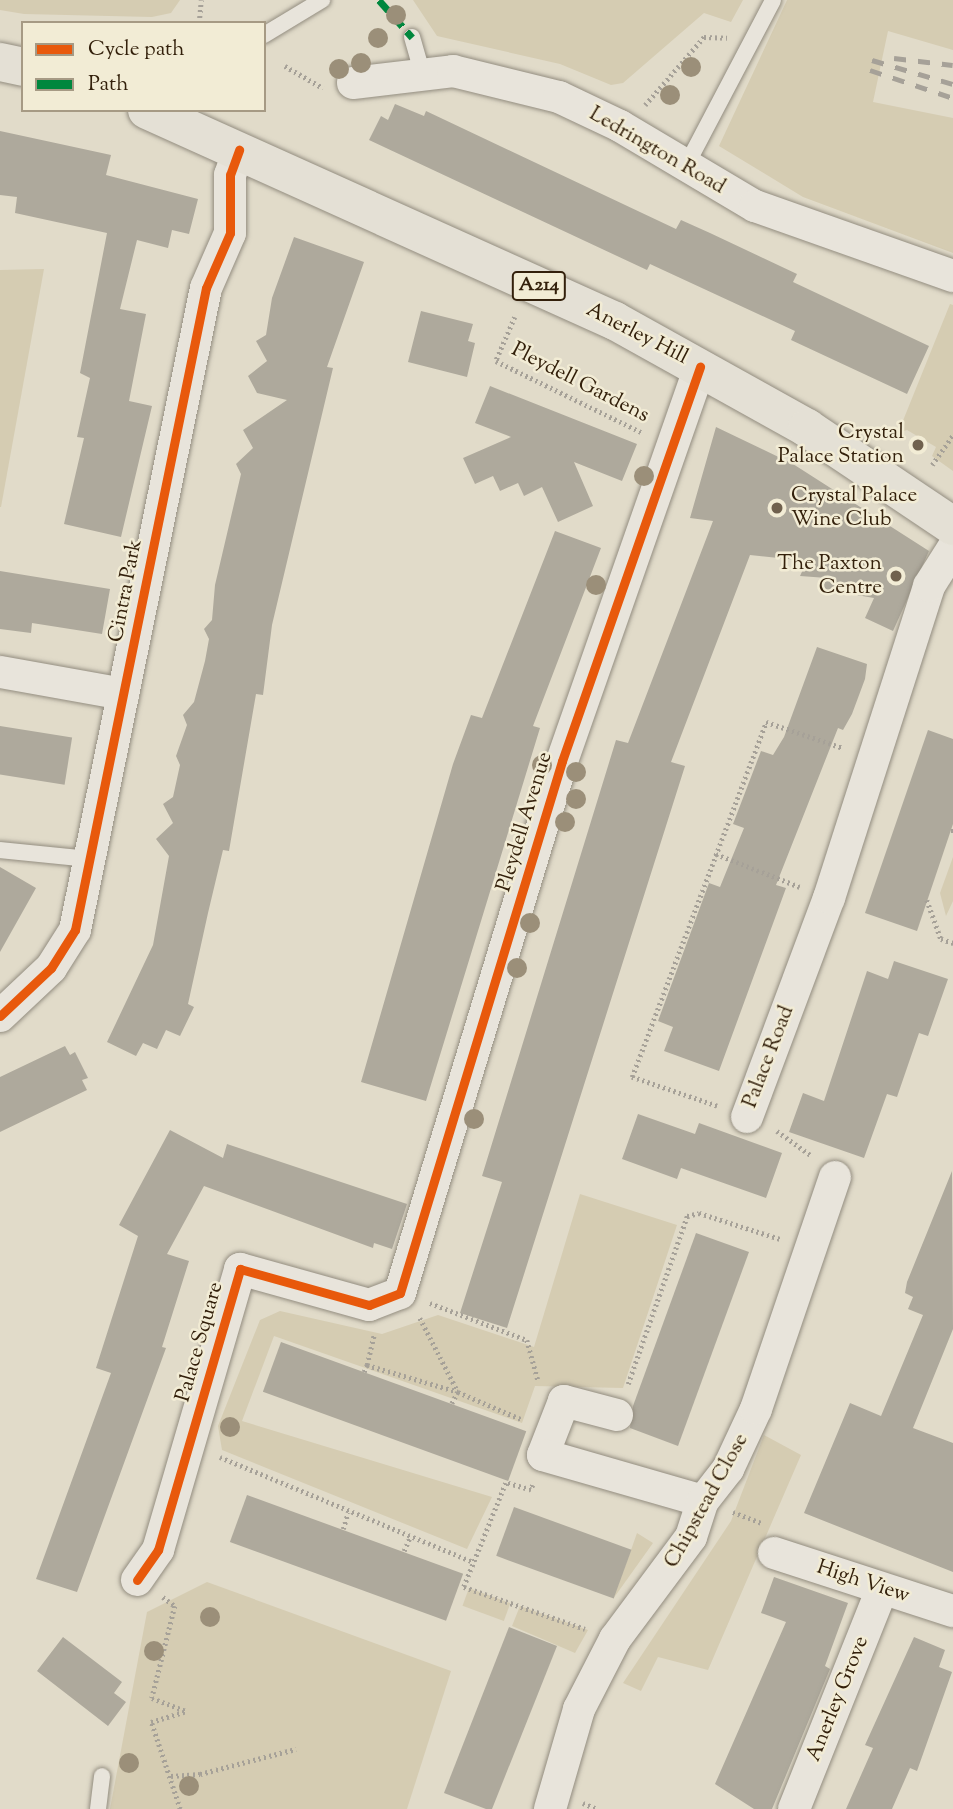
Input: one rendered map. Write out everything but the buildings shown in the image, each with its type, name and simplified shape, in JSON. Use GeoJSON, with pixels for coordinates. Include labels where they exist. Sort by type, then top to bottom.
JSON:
{"type":"FeatureCollection","features":[{"type":"Feature","properties":{"kind":"main road"},"geometry":{"type":"LineString","coordinates":[[0,62],[21,67]]}},
{"type":"Feature","properties":{"kind":"main road","name":"Anerley Hill"},"geometry":{"type":"LineString","coordinates":[[157,112],[197,120],[239,150],[526,280],[700,366],[863,464],[953,526]]}},
{"type":"Feature","properties":{"kind":"street","name":"Ledrington Road"},"geometry":{"type":"LineString","coordinates":[[353,83],[453,71],[495,77],[559,97],[621,127],[755,206],[953,276]]}},
{"type":"Feature","properties":{"kind":"street","name":"Cintra Park"},"geometry":{"type":"LineString","coordinates":[[0,1016],[51,968],[75,930],[206,288],[230,233],[230,176],[239,150]]}},
{"type":"Feature","properties":{"kind":"street","name":"Pleydell Avenue"},"geometry":{"type":"LineString","coordinates":[[411,1297],[562,761],[700,366]]}},
{"type":"Feature","properties":{"kind":"street","name":"Palace Road"},"geometry":{"type":"LineString","coordinates":[[747,1117],[829,898],[929,586],[953,548]]}},
{"type":"Feature","properties":{"kind":"street"},"geometry":{"type":"LineString","coordinates":[[0,672],[123,694]]}},
{"type":"Feature","properties":{"kind":"street","name":"Chipstead Close"},"geometry":{"type":"LineString","coordinates":[[550,1809],[579,1709],[615,1639],[691,1537],[703,1500],[728,1469],[756,1409],[835,1177]]}},
{"type":"Feature","properties":{"kind":"street","name":"Palace Square"},"geometry":{"type":"LineString","coordinates":[[136,1580],[158,1550],[240,1269],[369,1305],[411,1297]]}},
{"type":"Feature","properties":{"kind":"street"},"geometry":{"type":"LineString","coordinates":[[617,1415],[564,1401],[548,1444],[703,1500]]}},
{"type":"Feature","properties":{"kind":"street","name":"High View"},"geometry":{"type":"LineString","coordinates":[[774,1553],[953,1611]]}},
{"type":"Feature","properties":{"kind":"street","name":"Anerley Grove"},"geometry":{"type":"LineString","coordinates":[[794,1809],[882,1589]]}},
{"type":"Feature","properties":{"kind":"lane"},"geometry":{"type":"LineString","coordinates":[[266,34],[322,0]]}},
{"type":"Feature","properties":{"kind":"lane"},"geometry":{"type":"LineString","coordinates":[[686,166],[758,34],[773,0]]}},
{"type":"Feature","properties":{"kind":"lane"},"geometry":{"type":"LineString","coordinates":[[412,37],[424,75]]}},
{"type":"Feature","properties":{"kind":"lane"},"geometry":{"type":"LineString","coordinates":[[0,850],[89,859]]}},
{"type":"Feature","properties":{"kind":"lane"},"geometry":{"type":"LineString","coordinates":[[98,1809],[102,1776]]}},
{"type":"Feature","properties":{"kind":"path"},"geometry":{"type":"LineString","coordinates":[[199,21],[201,0]]}},
{"type":"Feature","properties":{"kind":"path"},"geometry":{"type":"LineString","coordinates":[[621,127],[667,83],[704,37],[758,34]]}},
{"type":"Feature","properties":{"kind":"path"},"geometry":{"type":"LineString","coordinates":[[932,465],[953,435]]}},
{"type":"Feature","properties":{"kind":"path"},"geometry":{"type":"LineString","coordinates":[[716,854],[829,898]]}},
{"type":"Feature","properties":{"kind":"path"},"geometry":{"type":"LineString","coordinates":[[928,900],[941,939],[953,943]]}},
{"type":"Feature","properties":{"kind":"path"},"geometry":{"type":"LineString","coordinates":[[747,1117],[794,1140],[835,1177]]}},
{"type":"Feature","properties":{"kind":"path"},"geometry":{"type":"LineString","coordinates":[[617,1415],[687,1216],[699,1213],[811,1248]]}},
{"type":"Feature","properties":{"kind":"path"},"geometry":{"type":"LineString","coordinates":[[411,1297],[458,1392]]}},
{"type":"Feature","properties":{"kind":"path"},"geometry":{"type":"LineString","coordinates":[[411,1297],[527,1340],[541,1391],[564,1401]]}},
{"type":"Feature","properties":{"kind":"path"},"geometry":{"type":"LineString","coordinates":[[364,1372],[377,1325]]}},
{"type":"Feature","properties":{"kind":"path"},"geometry":{"type":"LineString","coordinates":[[367,1365],[458,1392],[548,1444],[531,1490],[506,1482],[464,1587],[615,1639]]}},
{"type":"Feature","properties":{"kind":"path"},"geometry":{"type":"LineString","coordinates":[[452,1404],[458,1392]]}},
{"type":"Feature","properties":{"kind":"path"},"geometry":{"type":"LineString","coordinates":[[189,1442],[348,1513],[474,1562]]}},
{"type":"Feature","properties":{"kind":"path"},"geometry":{"type":"LineString","coordinates":[[703,1500],[775,1529],[774,1553]]}},
{"type":"Feature","properties":{"kind":"path"},"geometry":{"type":"LineString","coordinates":[[343,1529],[348,1513]]}},
{"type":"Feature","properties":{"kind":"path"},"geometry":{"type":"LineString","coordinates":[[404,1551],[410,1537]]}},
{"type":"Feature","properties":{"kind":"path"},"geometry":{"type":"LineString","coordinates":[[167,1599],[176,1606],[152,1698],[186,1711],[151,1722],[180,1809]]}},
{"type":"Feature","properties":{"kind":"path"},"geometry":{"type":"LineString","coordinates":[[171,1776],[200,1774],[296,1749]]}},
{"type":"Feature","properties":{"kind":"shaded area"},"geometry":{"type":"Polygon","coordinates":[[[0,0],[180,0],[171,13],[152,17],[24,14],[0,10],[0,0]]]}},
{"type":"Feature","properties":{"kind":"shaded area"},"geometry":{"type":"Polygon","coordinates":[[[413,0],[743,0],[731,22],[704,13],[623,83],[611,85],[560,64],[437,36],[413,0]]]}},
{"type":"Feature","properties":{"kind":"shaded area"},"geometry":{"type":"Polygon","coordinates":[[[787,0],[953,0],[953,50],[888,31],[873,102],[953,118],[953,253],[803,197],[719,146],[787,0]]]}},
{"type":"Feature","properties":{"kind":"shaded area"},"geometry":{"type":"Polygon","coordinates":[[[44,269],[1,507],[0,507],[0,270],[44,269]]]}},
{"type":"Feature","properties":{"kind":"shaded area"},"geometry":{"type":"Polygon","coordinates":[[[950,304],[953,305],[953,471],[932,456],[936,447],[907,430],[898,433],[950,304]]]}},
{"type":"Feature","properties":{"kind":"shaded area"},"geometry":{"type":"Polygon","coordinates":[[[953,857],[953,901],[946,916],[940,893],[953,857]]]}},
{"type":"Feature","properties":{"kind":"shaded area"},"geometry":{"type":"Polygon","coordinates":[[[580,1194],[677,1225],[623,1388],[535,1386],[522,1423],[274,1336],[242,1421],[492,1497],[467,1549],[222,1450],[218,1426],[260,1320],[280,1311],[382,1334],[438,1315],[534,1347],[580,1194]]]}},
{"type":"Feature","properties":{"kind":"shaded area"},"geometry":{"type":"Polygon","coordinates":[[[764,1435],[801,1455],[708,1670],[658,1657],[641,1691],[623,1683],[731,1521],[764,1435]]]}},
{"type":"Feature","properties":{"kind":"shaded area"},"geometry":{"type":"Polygon","coordinates":[[[637,1533],[653,1543],[613,1599],[631,1550],[637,1533]]]}},
{"type":"Feature","properties":{"kind":"shaded area"},"geometry":{"type":"Polygon","coordinates":[[[207,1582],[451,1671],[407,1809],[110,1809],[147,1612],[207,1582]]]}},
{"type":"Feature","properties":{"kind":"shaded area"},"geometry":{"type":"Polygon","coordinates":[[[469,1588],[510,1603],[504,1621],[463,1606],[469,1588]]]}},
{"type":"Feature","properties":{"kind":"shaded area"},"geometry":{"type":"Polygon","coordinates":[[[520,1606],[588,1630],[575,1653],[512,1626],[520,1606]]]}},
{"type":"Feature","properties":{"kind":"railway"},"geometry":{"type":"LineString","coordinates":[[894,58],[953,65]]}},
{"type":"Feature","properties":{"kind":"railway"},"geometry":{"type":"LineString","coordinates":[[872,60],[953,84]]}},
{"type":"Feature","properties":{"kind":"railway"},"geometry":{"type":"LineString","coordinates":[[870,70],[953,98]]}},
{"type":"Feature","properties":{"kind":"marked path"},"geometry":{"type":"LineString","coordinates":[[379,0],[412,37]]}},
{"type":"Feature","properties":{"kind":"cycle path"},"geometry":{"type":"LineString","coordinates":[[0,1016],[51,968],[75,930],[206,288],[230,233],[230,175],[239,150]]}},
{"type":"Feature","properties":{"kind":"cycle path"},"geometry":{"type":"LineString","coordinates":[[137,1580],[158,1550],[240,1269],[369,1305],[400,1293],[562,761],[700,366]]}},
{"type":"Feature","properties":{"kind":"place","name":"Crystal Palace Station"},"geometry":{"type":"Point","coordinates":[918,445]}},
{"type":"Feature","properties":{"kind":"place","name":"Crystal Palace Wine Club"},"geometry":{"type":"Point","coordinates":[777,508]}},
{"type":"Feature","properties":{"kind":"place","name":"The Paxton Centre"},"geometry":{"type":"Point","coordinates":[896,576]}}]}
